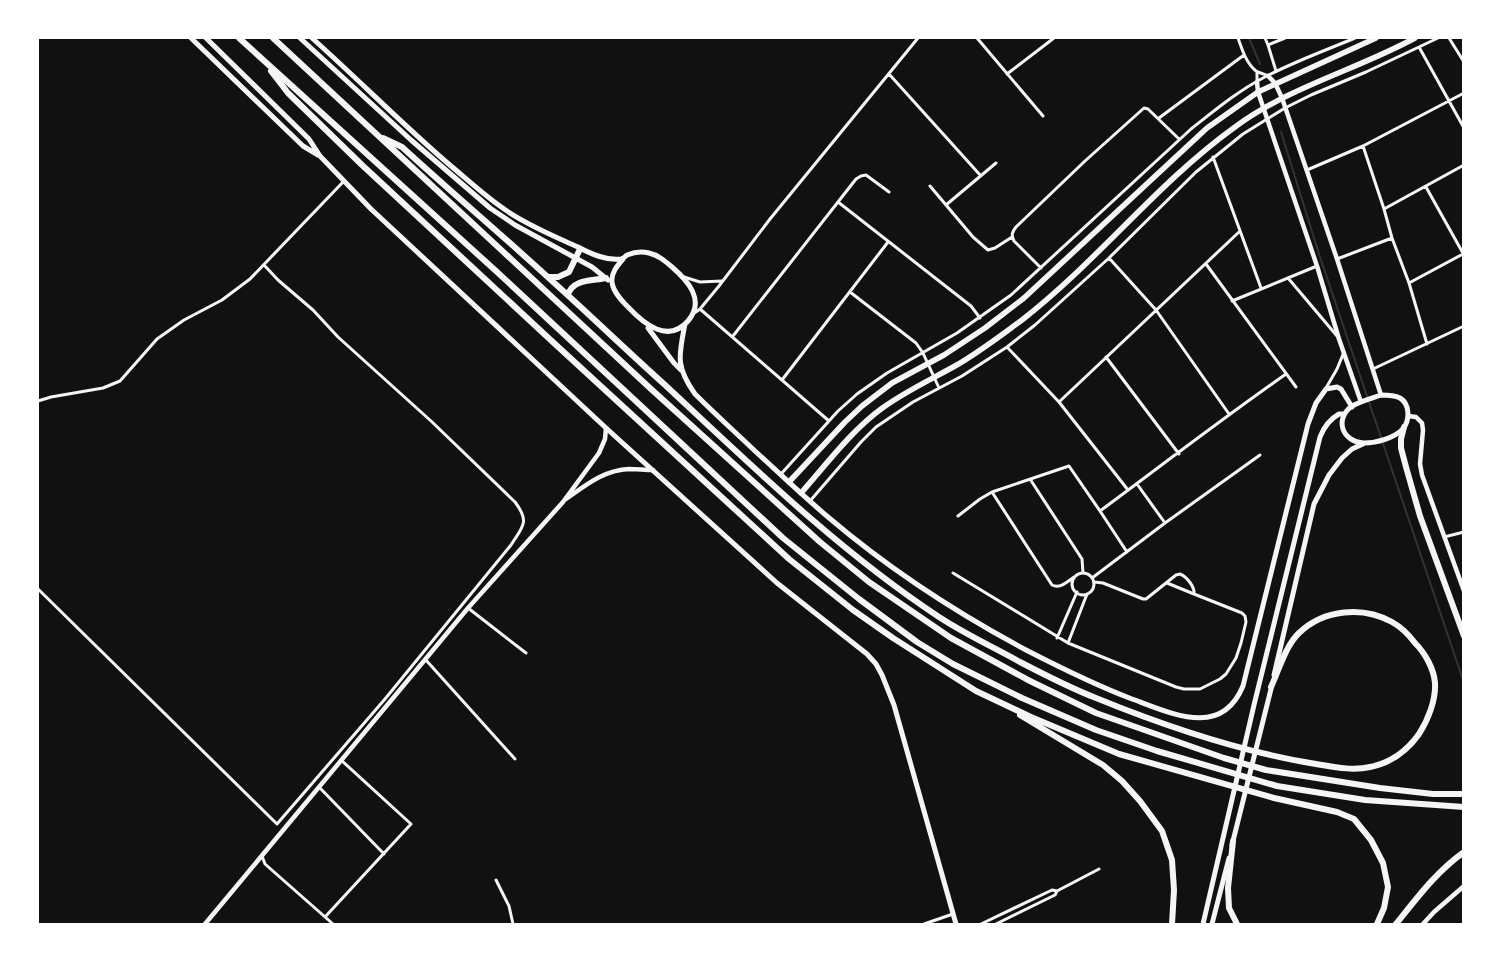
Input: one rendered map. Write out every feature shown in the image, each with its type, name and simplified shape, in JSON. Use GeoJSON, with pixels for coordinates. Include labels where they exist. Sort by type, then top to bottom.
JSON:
{"type":"FeatureCollection","features":[{"type":"Feature","properties":{"kind":"highway"},"geometry":{"type":"LineString","coordinates":[[239,38],[496,272],[783,538],[859,600],[917,642],[953,664],[1022,698],[1096,730],[1157,751],[1277,786],[1365,800],[1464,807]]}},
{"type":"Feature","properties":{"kind":"highway"},"geometry":{"type":"LineString","coordinates":[[273,38],[383,138],[651,389],[820,542],[869,582],[951,638],[1030,681],[1096,713],[1224,758],[1266,770],[1380,788],[1433,794],[1464,794]]}},
{"type":"Feature","properties":{"kind":"highway"},"geometry":{"type":"LineString","coordinates":[[261,57],[288,93],[362,165],[789,559],[853,610],[893,638],[976,691],[1103,765],[1122,781],[1140,801],[1162,831],[1172,860],[1174,890],[1172,924]]}},
{"type":"Feature","properties":{"kind":"highway"},"geometry":{"type":"LineString","coordinates":[[383,138],[402,148],[549,277],[769,482],[880,574],[940,617],[1079,692],[1141,716],[1204,737],[1289,760],[1346,769],[1367,768],[1382,763],[1398,756],[1413,743],[1425,725],[1432,704],[1435,684],[1430,665],[1421,648],[1410,637],[1394,623],[1377,616],[1356,612],[1337,613],[1318,620],[1301,630],[1290,645],[1271,687]]}},
{"type":"Feature","properties":{"kind":"highway"},"geometry":{"type":"LineString","coordinates":[[549,277],[558,277],[569,272],[580,248]]}},
{"type":"Feature","properties":{"kind":"highway"},"geometry":{"type":"LineString","coordinates":[[568,295],[574,284],[606,278]]}},
{"type":"Feature","properties":{"kind":"highway"},"geometry":{"type":"LineString","coordinates":[[1404,427],[1400,448],[1420,516],[1464,636]]}},
{"type":"Feature","properties":{"kind":"highway"},"geometry":{"type":"LineString","coordinates":[[1001,704],[1119,754],[1274,798],[1337,812],[1354,819],[1371,840],[1383,863],[1388,887],[1384,908],[1377,924]]}},
{"type":"Feature","properties":{"kind":"highway"},"geometry":{"type":"LineString","coordinates":[[1234,841],[1228,888],[1229,908],[1237,924]]}},
{"type":"Feature","properties":{"kind":"highway"},"geometry":{"type":"LineString","coordinates":[[1396,924],[1423,890],[1447,865],[1464,852]]}},
{"type":"Feature","properties":{"kind":"main road"},"geometry":{"type":"LineString","coordinates":[[191,38],[303,146],[320,156]]}},
{"type":"Feature","properties":{"kind":"main road"},"geometry":{"type":"LineString","coordinates":[[206,38],[309,139],[320,156],[371,209],[606,428],[777,583],[860,647],[876,664],[894,705],[956,924]]}},
{"type":"Feature","properties":{"kind":"main road"},"geometry":{"type":"LineString","coordinates":[[300,38],[458,182],[490,208],[515,225],[598,270],[612,284],[616,294],[646,325],[674,363],[682,370]]}},
{"type":"Feature","properties":{"kind":"main road"},"geometry":{"type":"LineString","coordinates":[[312,38],[404,125],[494,201],[521,219],[580,248],[603,258],[623,259]]}},
{"type":"Feature","properties":{"kind":"main road"},"geometry":{"type":"LineString","coordinates":[[789,482],[862,406],[892,383],[944,355],[985,328],[1024,298],[1207,128],[1258,92],[1376,38]]}},
{"type":"Feature","properties":{"kind":"main road"},"geometry":{"type":"LineString","coordinates":[[801,493],[856,431],[872,416],[894,400],[984,348],[1038,306],[1206,149],[1235,126],[1282,98],[1415,38]]}},
{"type":"Feature","properties":{"kind":"main road"},"geometry":{"type":"LineString","coordinates":[[612,284],[614,271],[623,259],[632,253],[650,253],[663,259],[683,277],[694,293],[695,304],[692,314],[685,324],[679,353],[682,370],[688,384],[695,394],[781,475],[828,518],[866,548],[923,589],[1004,638],[1065,670],[1112,691],[1185,717],[1202,718],[1220,714],[1240,694],[1308,424],[1316,403],[1326,389],[1337,387],[1341,389],[1352,407]]}},
{"type":"Feature","properties":{"kind":"main road"},"geometry":{"type":"LineString","coordinates":[[646,325],[656,330],[664,331],[674,330],[685,324]]}},
{"type":"Feature","properties":{"kind":"main road"},"geometry":{"type":"LineString","coordinates":[[1203,924],[1254,705],[1320,437],[1328,422],[1339,414],[1344,414],[1361,402],[1381,395],[1402,399],[1407,408],[1408,416],[1404,427],[1398,433],[1379,441],[1365,443],[1355,442],[1347,437],[1342,425],[1344,414]]}},
{"type":"Feature","properties":{"kind":"main road"},"geometry":{"type":"LineString","coordinates":[[1212,924],[1240,819],[1314,504],[1329,475],[1342,458],[1352,449],[1365,443]]}},
{"type":"Feature","properties":{"kind":"street"},"geometry":{"type":"LineString","coordinates":[[692,314],[700,308],[723,281],[770,219],[918,38]]}},
{"type":"Feature","properties":{"kind":"street"},"geometry":{"type":"LineString","coordinates":[[977,38],[1043,116]]}},
{"type":"Feature","properties":{"kind":"street"},"geometry":{"type":"LineString","coordinates":[[1007,74],[1054,38]]}},
{"type":"Feature","properties":{"kind":"street"},"geometry":{"type":"LineString","coordinates":[[1238,38],[1244,54],[1257,72],[1268,76],[1275,83],[1282,98],[1381,395]]}},
{"type":"Feature","properties":{"kind":"street"},"geometry":{"type":"LineString","coordinates":[[1265,38],[1276,71]]}},
{"type":"Feature","properties":{"kind":"street"},"geometry":{"type":"LineString","coordinates":[[1268,45],[1285,38]]}},
{"type":"Feature","properties":{"kind":"street"},"geometry":{"type":"LineString","coordinates":[[781,475],[838,411],[868,385],[946,340],[1011,295],[1179,139],[1211,113],[1256,82],[1276,71],[1355,38]]}},
{"type":"Feature","properties":{"kind":"street"},"geometry":{"type":"LineString","coordinates":[[810,501],[876,427],[896,412],[962,376],[1007,347],[1035,325],[1109,258],[1196,172],[1242,134],[1311,95],[1366,72],[1438,38]]}},
{"type":"Feature","properties":{"kind":"street"},"geometry":{"type":"LineString","coordinates":[[1449,38],[1464,62]]}},
{"type":"Feature","properties":{"kind":"street"},"geometry":{"type":"LineString","coordinates":[[1419,47],[1464,128]]}},
{"type":"Feature","properties":{"kind":"street"},"geometry":{"type":"LineString","coordinates":[[1159,118],[1244,54]]}},
{"type":"Feature","properties":{"kind":"street"},"geometry":{"type":"LineString","coordinates":[[1257,72],[1258,92],[1318,266],[1339,339],[1361,402]]}},
{"type":"Feature","properties":{"kind":"street"},"geometry":{"type":"LineString","coordinates":[[889,74],[980,176]]}},
{"type":"Feature","properties":{"kind":"street"},"geometry":{"type":"LineString","coordinates":[[1307,170],[1363,146],[1464,93]]}},
{"type":"Feature","properties":{"kind":"street"},"geometry":{"type":"LineString","coordinates":[[1041,268],[1012,237],[1012,232],[1140,110],[1148,109],[1179,139]]}},
{"type":"Feature","properties":{"kind":"street"},"geometry":{"type":"LineString","coordinates":[[1363,146],[1392,238],[1409,283],[1427,344]]}},
{"type":"Feature","properties":{"kind":"street"},"geometry":{"type":"LineString","coordinates":[[1213,157],[1261,288]]}},
{"type":"Feature","properties":{"kind":"street"},"geometry":{"type":"LineString","coordinates":[[946,205],[996,163]]}},
{"type":"Feature","properties":{"kind":"street"},"geometry":{"type":"LineString","coordinates":[[1384,210],[1464,165]]}},
{"type":"Feature","properties":{"kind":"street"},"geometry":{"type":"LineString","coordinates":[[733,336],[856,179],[866,175],[889,192]]}},
{"type":"Feature","properties":{"kind":"street"},"geometry":{"type":"LineString","coordinates":[[38,401],[103,388],[120,381],[157,338],[184,320],[222,300],[250,279],[344,181]]}},
{"type":"Feature","properties":{"kind":"street"},"geometry":{"type":"LineString","coordinates":[[930,186],[973,237],[988,250],[996,248],[1012,237]]}},
{"type":"Feature","properties":{"kind":"street"},"geometry":{"type":"LineString","coordinates":[[1409,283],[1463,255],[1426,187]]}},
{"type":"Feature","properties":{"kind":"street"},"geometry":{"type":"LineString","coordinates":[[838,202],[971,306],[980,318]]}},
{"type":"Feature","properties":{"kind":"street"},"geometry":{"type":"LineString","coordinates":[[1059,402],[1240,232]]}},
{"type":"Feature","properties":{"kind":"street"},"geometry":{"type":"LineString","coordinates":[[1337,259],[1392,238]]}},
{"type":"Feature","properties":{"kind":"street"},"geometry":{"type":"LineString","coordinates":[[782,380],[888,242]]}},
{"type":"Feature","properties":{"kind":"street"},"geometry":{"type":"LineString","coordinates":[[1109,258],[1156,310],[1229,414]]}},
{"type":"Feature","properties":{"kind":"street"},"geometry":{"type":"LineString","coordinates":[[38,589],[277,824],[385,699],[511,545],[522,527],[524,519],[524,513],[516,502],[431,421],[338,337],[313,310],[278,280],[264,264]]}},
{"type":"Feature","properties":{"kind":"street"},"geometry":{"type":"LineString","coordinates":[[1206,264],[1296,387]]}},
{"type":"Feature","properties":{"kind":"street"},"geometry":{"type":"LineString","coordinates":[[1232,301],[1318,266]]}},
{"type":"Feature","properties":{"kind":"street"},"geometry":{"type":"LineString","coordinates":[[683,277],[700,282],[723,281]]}},
{"type":"Feature","properties":{"kind":"street"},"geometry":{"type":"LineString","coordinates":[[1288,278],[1339,339]]}},
{"type":"Feature","properties":{"kind":"street"},"geometry":{"type":"LineString","coordinates":[[850,292],[916,343],[923,353],[939,388]]}},
{"type":"Feature","properties":{"kind":"street"},"geometry":{"type":"LineString","coordinates":[[700,308],[830,421]]}},
{"type":"Feature","properties":{"kind":"street"},"geometry":{"type":"LineString","coordinates":[[1373,369],[1464,326]]}},
{"type":"Feature","properties":{"kind":"street"},"geometry":{"type":"LineString","coordinates":[[1007,347],[1059,402],[1128,490]]}},
{"type":"Feature","properties":{"kind":"street"},"geometry":{"type":"LineString","coordinates":[[1326,389],[1344,352]]}},
{"type":"Feature","properties":{"kind":"street"},"geometry":{"type":"LineString","coordinates":[[1106,357],[1179,454]]}},
{"type":"Feature","properties":{"kind":"street"},"geometry":{"type":"LineString","coordinates":[[1100,511],[1179,454],[1229,414],[1286,374]]}},
{"type":"Feature","properties":{"kind":"street"},"geometry":{"type":"LineString","coordinates":[[1408,416],[1416,418],[1422,423],[1420,458],[1422,475],[1464,591]]}},
{"type":"Feature","properties":{"kind":"street"},"geometry":{"type":"LineString","coordinates":[[205,924],[468,608],[563,502],[599,453],[605,439],[606,428]]}},
{"type":"Feature","properties":{"kind":"street"},"geometry":{"type":"LineString","coordinates":[[1068,643],[1088,593],[1091,590],[1093,580],[1165,523],[1260,454]]}},
{"type":"Feature","properties":{"kind":"street"},"geometry":{"type":"LineString","coordinates":[[958,516],[980,498],[992,492],[1069,466],[1127,552]]}},
{"type":"Feature","properties":{"kind":"street"},"geometry":{"type":"LineString","coordinates":[[563,502],[589,482],[604,475],[629,469],[653,470]]}},
{"type":"Feature","properties":{"kind":"street"},"geometry":{"type":"LineString","coordinates":[[1030,478],[1082,559],[1083,573]]}},
{"type":"Feature","properties":{"kind":"street"},"geometry":{"type":"LineString","coordinates":[[1137,484],[1165,523]]}},
{"type":"Feature","properties":{"kind":"street"},"geometry":{"type":"LineString","coordinates":[[992,492],[1052,585],[1056,587],[1061,586],[1080,573],[1083,573],[1088,574],[1093,580],[1146,599],[1176,575],[1180,574],[1184,575],[1193,586],[1194,594]]}},
{"type":"Feature","properties":{"kind":"street"},"geometry":{"type":"LineString","coordinates":[[1444,537],[1464,532]]}},
{"type":"Feature","properties":{"kind":"street"},"geometry":{"type":"LineString","coordinates":[[953,573],[1068,643],[1176,687],[1193,690],[1200,689],[1220,679],[1231,667],[1241,642],[1246,618],[1242,613],[1166,583]]}},
{"type":"Feature","properties":{"kind":"street"},"geometry":{"type":"LineString","coordinates":[[1074,577],[1073,588],[1080,594],[1088,593]]}},
{"type":"Feature","properties":{"kind":"street"},"geometry":{"type":"LineString","coordinates":[[1058,638],[1077,592]]}},
{"type":"Feature","properties":{"kind":"street"},"geometry":{"type":"LineString","coordinates":[[468,608],[526,653]]}},
{"type":"Feature","properties":{"kind":"street"},"geometry":{"type":"LineString","coordinates":[[425,659],[515,758]]}},
{"type":"Feature","properties":{"kind":"street"},"geometry":{"type":"LineString","coordinates":[[325,917],[411,824],[341,760]]}},
{"type":"Feature","properties":{"kind":"street"},"geometry":{"type":"LineString","coordinates":[[319,787],[384,854]]}},
{"type":"Feature","properties":{"kind":"street"},"geometry":{"type":"LineString","coordinates":[[262,855],[265,864],[333,924]]}},
{"type":"Feature","properties":{"kind":"street"},"geometry":{"type":"LineString","coordinates":[[996,924],[1055,895],[1058,891],[1099,869]]}},
{"type":"Feature","properties":{"kind":"street"},"geometry":{"type":"LineString","coordinates":[[496,880],[509,906],[513,924]]}},
{"type":"Feature","properties":{"kind":"street"},"geometry":{"type":"LineString","coordinates":[[1423,924],[1464,886]]}},
{"type":"Feature","properties":{"kind":"street"},"geometry":{"type":"LineString","coordinates":[[980,924],[1052,890],[1058,891]]}},
{"type":"Feature","properties":{"kind":"street"},"geometry":{"type":"LineString","coordinates":[[924,924],[953,914]]}},
{"type":"Feature","properties":{"kind":"waterway"},"geometry":{"type":"LineString","coordinates":[[1249,38],[1260,64]]}},
{"type":"Feature","properties":{"kind":"waterway"},"geometry":{"type":"LineString","coordinates":[[1281,132],[1319,254]]}},
{"type":"Feature","properties":{"kind":"waterway"},"geometry":{"type":"LineString","coordinates":[[1319,254],[1464,683]]}}]}
